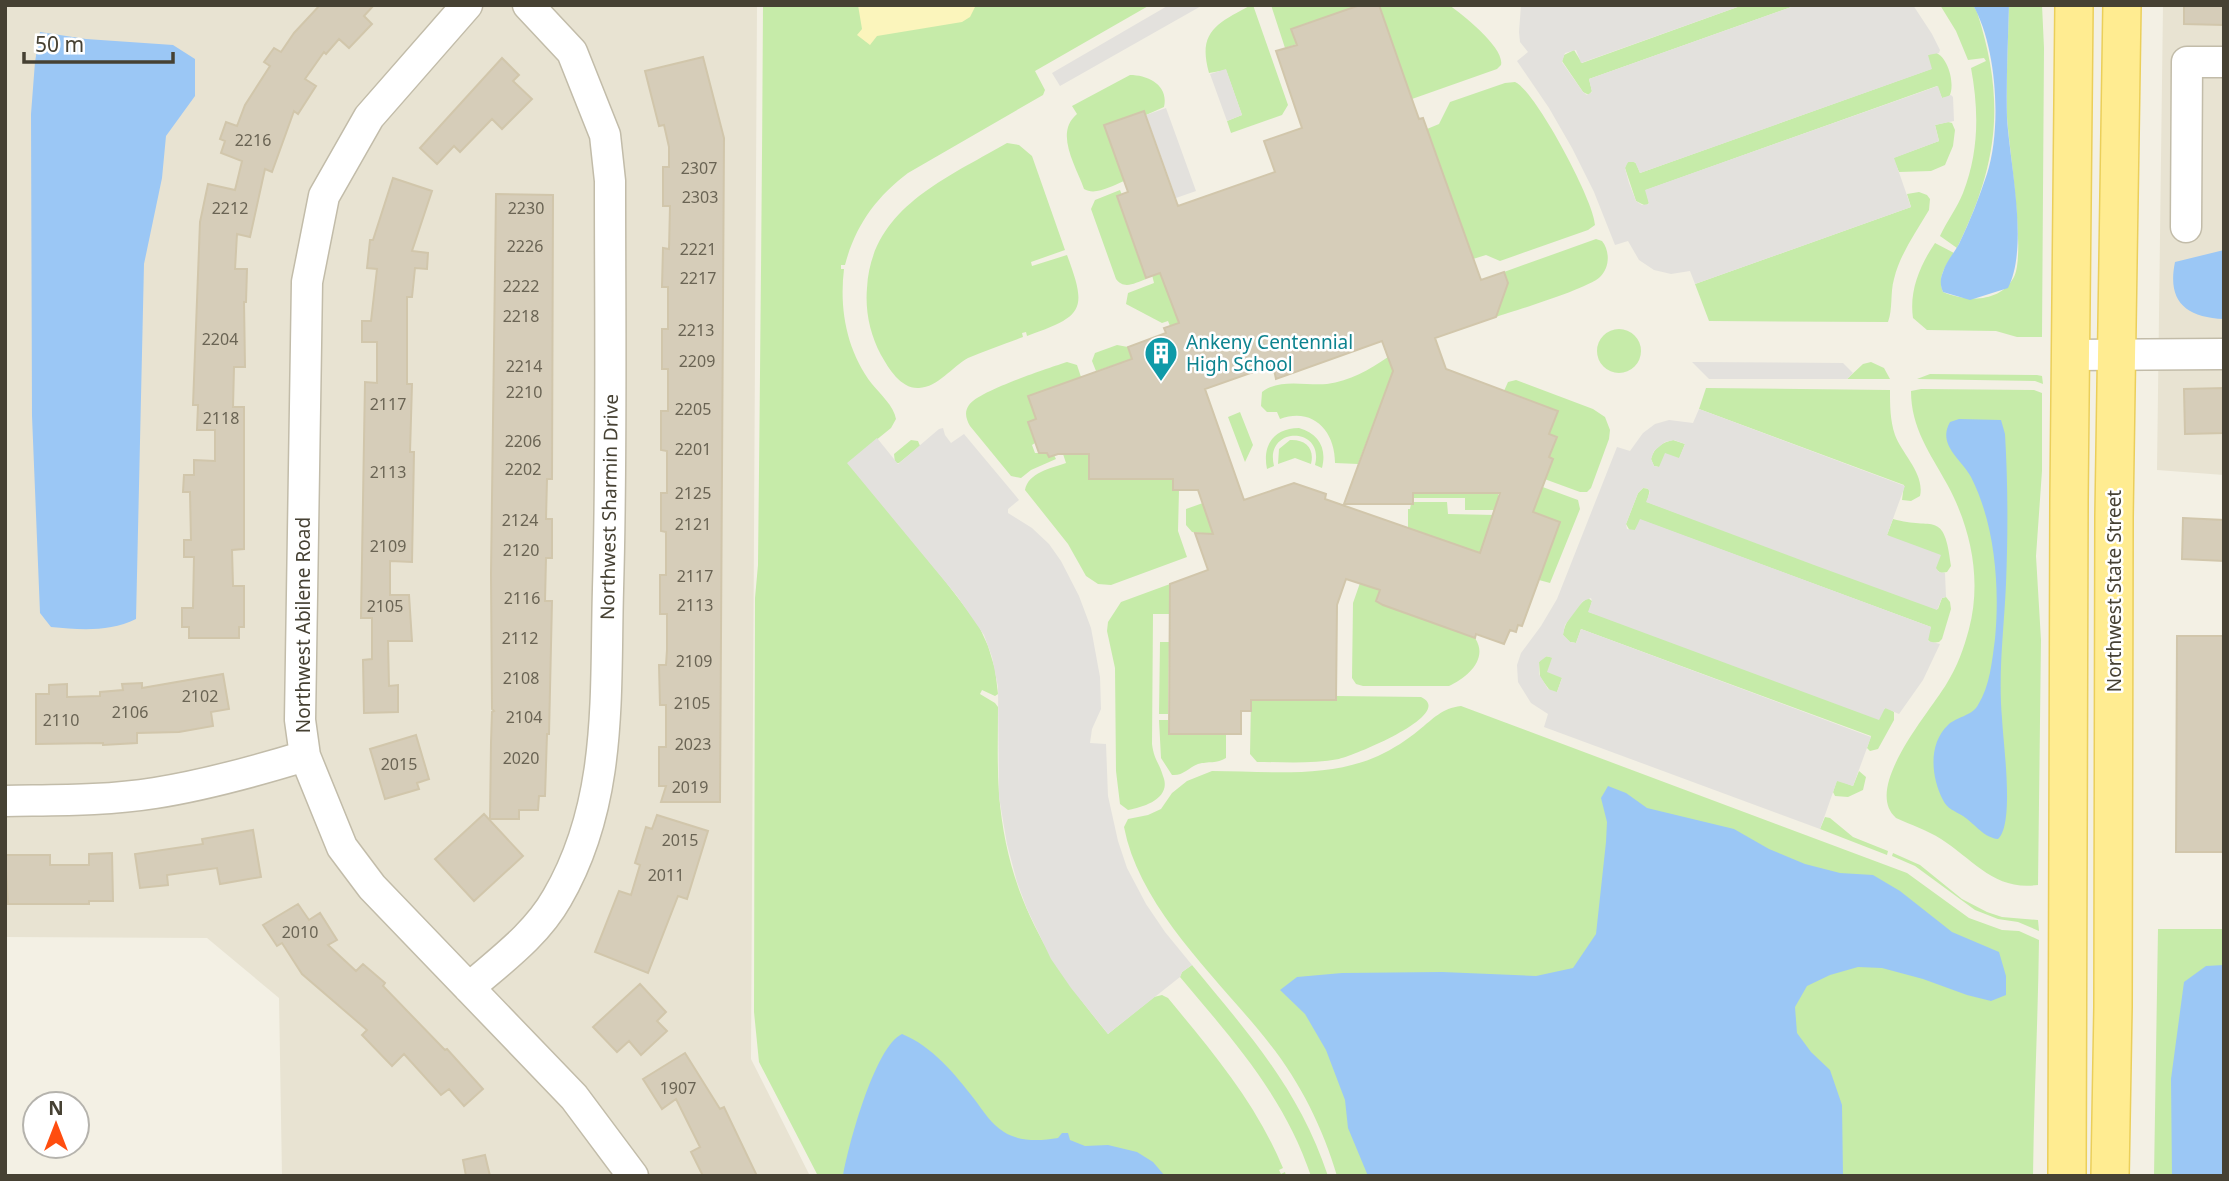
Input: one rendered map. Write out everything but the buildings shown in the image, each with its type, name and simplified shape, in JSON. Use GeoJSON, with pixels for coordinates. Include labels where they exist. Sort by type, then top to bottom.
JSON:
{"type":"FeatureCollection","features":[{"type":"Feature","properties":{"kind":"main road"},"geometry":{"type":"LineString","coordinates":[[2067,1176],[2074,5]]}},
{"type":"Feature","properties":{"kind":"main road","name":"Northwest State Street"},"geometry":{"type":"LineString","coordinates":[[2110,1176],[2122,5]]}},
{"type":"Feature","properties":{"kind":"street","name":"Northwest Abilene Road"},"geometry":{"type":"LineString","coordinates":[[467,5],[369,117],[324,196],[307,282],[300,720],[306,756],[342,847],[372,887],[574,1097],[634,1176]]}},
{"type":"Feature","properties":{"kind":"street","name":"Northwest Sharmin Drive"},"geometry":{"type":"LineString","coordinates":[[469,988],[531,934],[557,898],[580,848],[593,810],[603,754],[611,516],[610,181],[605,135],[572,52],[528,5]]}},
{"type":"Feature","properties":{"kind":"street"},"geometry":{"type":"LineString","coordinates":[[2186,227],[2187,62],[2224,62]]}},
{"type":"Feature","properties":{"kind":"street"},"geometry":{"type":"LineString","coordinates":[[2070,355],[2224,354]]}},
{"type":"Feature","properties":{"kind":"street"},"geometry":{"type":"LineString","coordinates":[[5,801],[97,799],[155,793],[306,756]]}},
{"type":"Feature","properties":{"kind":"shaded area"},"geometry":{"type":"Polygon","coordinates":[[[5,5],[757,5],[751,1059],[810,1176],[282,1176],[279,998],[207,938],[5,937],[5,5]]]}},
{"type":"Feature","properties":{"kind":"shaded area"},"geometry":{"type":"Polygon","coordinates":[[[1169,5],[1203,5],[1060,86],[1052,73],[1169,5]]]}},
{"type":"Feature","properties":{"kind":"shaded area"},"geometry":{"type":"Polygon","coordinates":[[[1521,5],[1743,5],[1581,63],[1576,50],[1565,53],[1562,62],[1587,95],[1592,92],[1589,79],[1797,5],[1913,5],[1932,34],[1940,50],[1939,53],[1928,55],[1932,69],[1640,173],[1635,162],[1628,162],[1625,168],[1629,183],[1636,201],[1642,205],[1649,204],[1645,190],[1938,86],[1942,98],[1951,95],[1953,97],[1954,121],[1935,125],[1939,141],[1894,158],[1911,207],[1695,284],[1690,271],[1671,274],[1654,270],[1639,260],[1628,241],[1615,245],[1594,192],[1572,148],[1517,61],[1528,52],[1520,42],[1521,5]]]}},
{"type":"Feature","properties":{"kind":"shaded area"},"geometry":{"type":"Polygon","coordinates":[[[2163,5],[2224,5],[2224,475],[2157,470],[2163,5]]]}},
{"type":"Feature","properties":{"kind":"shaded area"},"geometry":{"type":"Polygon","coordinates":[[[1226,69],[1242,115],[1227,121],[1210,74],[1226,69]]]}},
{"type":"Feature","properties":{"kind":"shaded area"},"geometry":{"type":"Polygon","coordinates":[[[1166,108],[1196,191],[1176,198],[1146,115],[1166,108]]]}},
{"type":"Feature","properties":{"kind":"shaded area"},"geometry":{"type":"Polygon","coordinates":[[[1692,362],[1843,363],[1853,373],[1847,379],[1709,379],[1692,362]]]}},
{"type":"Feature","properties":{"kind":"shaded area"},"geometry":{"type":"Polygon","coordinates":[[[1699,409],[1905,486],[1887,535],[1941,555],[1936,568],[1945,573],[1946,597],[1942,598],[1937,610],[1646,502],[1650,492],[1647,488],[1638,493],[1626,524],[1627,529],[1635,530],[1640,519],[1931,627],[1928,641],[1940,644],[1923,680],[1899,714],[1885,708],[1879,720],[1588,612],[1591,598],[1583,601],[1565,625],[1563,635],[1570,642],[1576,643],[1581,629],[1871,737],[1853,786],[1837,781],[1820,829],[1544,727],[1548,714],[1531,703],[1518,682],[1517,665],[1521,653],[1557,599],[1617,447],[1630,451],[1643,433],[1655,424],[1669,420],[1693,423],[1699,409]],[[1674,440],[1665,442],[1654,451],[1651,459],[1654,466],[1659,467],[1665,453],[1679,458],[1685,444],[1674,440]],[[1547,656],[1539,662],[1539,674],[1548,689],[1557,692],[1562,678],[1547,672],[1552,658],[1547,656]]]}},
{"type":"Feature","properties":{"kind":"shaded area"},"geometry":{"type":"Polygon","coordinates":[[[943,428],[951,443],[964,434],[1015,495],[1019,500],[1008,509],[1008,513],[1032,528],[1049,544],[1079,596],[1091,628],[1100,677],[1101,709],[1092,729],[1090,743],[1106,744],[1108,796],[1118,841],[1127,868],[1146,904],[1192,965],[1108,1034],[1051,959],[1017,882],[999,797],[998,687],[984,635],[957,596],[847,463],[877,438],[898,464],[943,428]]]}},
{"type":"Feature","properties":{"kind":"green space"},"geometry":{"type":"Polygon","coordinates":[[[763,5],[1150,5],[1035,71],[1045,90],[1043,95],[908,173],[886,192],[868,213],[845,265],[841,265],[841,269],[844,269],[844,315],[856,358],[872,384],[890,405],[896,419],[891,428],[848,463],[978,624],[988,646],[995,669],[998,694],[995,696],[982,690],[980,694],[998,707],[998,783],[1003,830],[1021,894],[1048,951],[1108,1034],[1154,997],[1162,995],[1168,998],[1217,1058],[1246,1099],[1272,1144],[1283,1168],[1279,1170],[1281,1174],[1285,1172],[1286,1176],[818,1176],[759,1062],[754,1012],[755,598],[758,565],[763,5]]]}},
{"type":"Feature","properties":{"kind":"green space"},"geometry":{"type":"Polygon","coordinates":[[[1251,5],[1288,105],[1282,115],[1231,133],[1227,121],[1242,115],[1226,70],[1209,73],[1206,47],[1208,38],[1220,23],[1251,5]]]}},
{"type":"Feature","properties":{"kind":"green space"},"geometry":{"type":"Polygon","coordinates":[[[1271,5],[1360,5],[1291,30],[1297,44],[1285,48],[1271,5]]]}},
{"type":"Feature","properties":{"kind":"green space"},"geometry":{"type":"Polygon","coordinates":[[[1379,5],[1449,5],[1490,41],[1497,50],[1501,65],[1497,69],[1412,99],[1379,5]]]}},
{"type":"Feature","properties":{"kind":"green space"},"geometry":{"type":"Polygon","coordinates":[[[1743,5],[1797,5],[1589,79],[1592,91],[1589,95],[1583,92],[1562,61],[1564,55],[1574,50],[1582,63],[1743,5]]]}},
{"type":"Feature","properties":{"kind":"green space"},"geometry":{"type":"Polygon","coordinates":[[[1940,5],[1973,5],[1992,75],[1994,104],[1989,160],[1982,188],[1957,248],[1940,236],[1963,193],[1975,147],[1976,116],[1971,68],[1986,61],[1984,58],[1968,60],[1956,31],[1940,5]]]}},
{"type":"Feature","properties":{"kind":"green space"},"geometry":{"type":"Polygon","coordinates":[[[2009,5],[2042,5],[2042,337],[2017,337],[1996,331],[1927,330],[1913,318],[1912,308],[1920,269],[1935,243],[1954,253],[1943,271],[1943,292],[1972,299],[1992,296],[2008,286],[2014,277],[2018,224],[2007,117],[2009,5]]]}},
{"type":"Feature","properties":{"kind":"green space"},"geometry":{"type":"Polygon","coordinates":[[[1933,52],[1943,58],[1949,71],[1952,85],[1949,97],[1942,98],[1937,86],[1646,190],[1649,203],[1646,206],[1636,201],[1625,168],[1626,163],[1636,163],[1640,173],[1931,69],[1927,56],[1933,52]]]}},
{"type":"Feature","properties":{"kind":"green space"},"geometry":{"type":"Polygon","coordinates":[[[1130,75],[1144,77],[1156,83],[1165,99],[1164,107],[1146,115],[1144,111],[1104,125],[1124,181],[1104,190],[1088,191],[1084,189],[1072,160],[1067,140],[1070,122],[1077,114],[1072,106],[1130,75]]]}},
{"type":"Feature","properties":{"kind":"green space"},"geometry":{"type":"Polygon","coordinates":[[[1515,82],[1536,105],[1562,148],[1585,194],[1595,225],[1588,230],[1500,261],[1486,255],[1473,259],[1427,129],[1439,124],[1450,102],[1515,82]]]}},
{"type":"Feature","properties":{"kind":"green space"},"geometry":{"type":"Polygon","coordinates":[[[1952,123],[1955,130],[1953,146],[1945,165],[1931,171],[1899,172],[1893,158],[1939,141],[1935,125],[1952,123]]]}},
{"type":"Feature","properties":{"kind":"green space"},"geometry":{"type":"Polygon","coordinates":[[[1007,143],[1019,145],[1032,156],[1065,250],[1031,262],[1032,266],[1067,255],[1077,288],[1076,309],[1060,323],[1027,336],[1026,332],[1022,333],[1023,337],[968,358],[926,387],[907,385],[896,377],[888,366],[871,331],[867,288],[872,260],[882,237],[897,216],[916,199],[937,183],[1007,143]]]}},
{"type":"Feature","properties":{"kind":"green space"},"geometry":{"type":"Polygon","coordinates":[[[1120,190],[1122,195],[1117,197],[1146,279],[1130,285],[1116,279],[1091,209],[1095,200],[1120,190]]]}},
{"type":"Feature","properties":{"kind":"green space"},"geometry":{"type":"Polygon","coordinates":[[[1919,192],[1930,199],[1929,210],[1900,261],[1893,284],[1888,322],[1709,321],[1695,284],[1911,207],[1907,194],[1919,192]]]}},
{"type":"Feature","properties":{"kind":"green space"},"geometry":{"type":"Polygon","coordinates":[[[1596,239],[1602,241],[1608,254],[1606,269],[1600,277],[1567,293],[1496,317],[1508,283],[1504,272],[1596,239]]]}},
{"type":"Feature","properties":{"kind":"green space"},"geometry":{"type":"Polygon","coordinates":[[[1160,272],[1179,323],[1170,326],[1168,321],[1162,323],[1126,304],[1128,293],[1154,283],[1152,275],[1160,272]]]}},
{"type":"Feature","properties":{"kind":"green space"},"geometry":{"type":"Polygon","coordinates":[[[1619,329],[1634,336],[1641,351],[1634,366],[1619,373],[1604,366],[1597,351],[1604,336],[1619,329]]]}},
{"type":"Feature","properties":{"kind":"green space"},"geometry":{"type":"Polygon","coordinates":[[[1117,345],[1128,347],[1132,359],[1096,371],[1092,361],[1095,353],[1117,345]]]}},
{"type":"Feature","properties":{"kind":"green space"},"geometry":{"type":"Polygon","coordinates":[[[1388,357],[1393,371],[1358,464],[1335,463],[1331,441],[1320,424],[1312,419],[1292,416],[1280,419],[1277,412],[1267,412],[1261,406],[1262,392],[1269,388],[1285,384],[1335,383],[1359,374],[1388,357]]]}},
{"type":"Feature","properties":{"kind":"green space"},"geometry":{"type":"Polygon","coordinates":[[[1067,362],[1077,365],[1081,377],[1028,396],[1036,419],[1028,422],[1035,443],[1032,445],[1035,453],[1047,453],[1049,457],[1054,455],[1056,459],[1031,470],[1021,478],[1011,476],[970,426],[966,416],[967,408],[975,399],[999,387],[1067,362]]]}},
{"type":"Feature","properties":{"kind":"green space"},"geometry":{"type":"Polygon","coordinates":[[[1871,362],[1884,368],[1890,379],[1847,379],[1863,364],[1871,362]]]}},
{"type":"Feature","properties":{"kind":"green space"},"geometry":{"type":"Polygon","coordinates":[[[1930,374],[2037,375],[2042,376],[2043,384],[2035,381],[1917,379],[1930,374]]]}},
{"type":"Feature","properties":{"kind":"green space"},"geometry":{"type":"Polygon","coordinates":[[[1516,380],[1593,409],[1605,417],[1610,430],[1609,439],[1591,488],[1587,492],[1580,492],[1528,473],[1550,467],[1553,459],[1549,457],[1557,437],[1549,434],[1558,411],[1504,391],[1508,382],[1516,380]]]}},
{"type":"Feature","properties":{"kind":"green space"},"geometry":{"type":"Polygon","coordinates":[[[1706,388],[1890,390],[1893,429],[1916,472],[1921,488],[1920,496],[1911,501],[1902,500],[1904,485],[1699,409],[1706,388]]]}},
{"type":"Feature","properties":{"kind":"green space"},"geometry":{"type":"Polygon","coordinates":[[[2034,390],[2042,393],[2042,471],[2036,556],[2041,640],[2038,885],[2023,886],[1997,879],[1941,839],[1896,818],[1888,805],[1887,788],[1893,770],[1902,750],[1954,670],[1973,611],[1974,573],[1968,536],[1955,501],[1914,417],[1911,391],[2034,390]]]}},
{"type":"Feature","properties":{"kind":"green space"},"geometry":{"type":"Polygon","coordinates":[[[1240,412],[1253,445],[1245,462],[1228,417],[1240,412]]]}},
{"type":"Feature","properties":{"kind":"green space"},"geometry":{"type":"Polygon","coordinates":[[[1299,428],[1312,434],[1320,443],[1323,454],[1322,468],[1315,465],[1316,452],[1311,443],[1294,436],[1278,443],[1273,453],[1274,466],[1267,469],[1268,445],[1283,431],[1299,428]]]}},
{"type":"Feature","properties":{"kind":"green space"},"geometry":{"type":"Polygon","coordinates":[[[911,440],[918,441],[920,446],[899,463],[895,463],[894,454],[911,440]]]}},
{"type":"Feature","properties":{"kind":"green space"},"geometry":{"type":"Polygon","coordinates":[[[1290,440],[1300,441],[1308,446],[1312,453],[1311,464],[1295,458],[1278,464],[1279,449],[1290,440]]]}},
{"type":"Feature","properties":{"kind":"green space"},"geometry":{"type":"Polygon","coordinates":[[[1673,440],[1685,444],[1679,459],[1659,467],[1654,466],[1651,459],[1654,451],[1673,440]]]}},
{"type":"Feature","properties":{"kind":"green space"},"geometry":{"type":"Polygon","coordinates":[[[1063,454],[1089,454],[1089,479],[1173,479],[1173,489],[1179,490],[1178,531],[1187,557],[1111,585],[1098,584],[1086,576],[1068,544],[1025,490],[1035,475],[1066,463],[1063,454]]]}},
{"type":"Feature","properties":{"kind":"green space"},"geometry":{"type":"Polygon","coordinates":[[[1529,482],[1578,500],[1580,509],[1550,583],[1539,580],[1560,523],[1533,512],[1529,482]]]}},
{"type":"Feature","properties":{"kind":"green space"},"geometry":{"type":"Polygon","coordinates":[[[1643,488],[1650,489],[1647,502],[1938,609],[1942,598],[1946,597],[1951,609],[1942,639],[1931,643],[1927,639],[1931,627],[1641,520],[1635,530],[1630,531],[1626,524],[1638,493],[1643,488]]]}},
{"type":"Feature","properties":{"kind":"green space"},"geometry":{"type":"Polygon","coordinates":[[[1413,493],[1498,493],[1498,504],[1494,510],[1465,510],[1465,498],[1413,498],[1413,493]]]}},
{"type":"Feature","properties":{"kind":"green space"},"geometry":{"type":"Polygon","coordinates":[[[1413,502],[1447,502],[1448,514],[1495,515],[1480,553],[1408,528],[1408,509],[1413,502]]]}},
{"type":"Feature","properties":{"kind":"green space"},"geometry":{"type":"Polygon","coordinates":[[[1203,503],[1213,534],[1192,532],[1186,525],[1186,509],[1203,503]]]}},
{"type":"Feature","properties":{"kind":"green space"},"geometry":{"type":"Polygon","coordinates":[[[1893,519],[1935,525],[1940,529],[1945,536],[1951,566],[1947,572],[1941,573],[1887,535],[1893,519]]]}},
{"type":"Feature","properties":{"kind":"green space"},"geometry":{"type":"Polygon","coordinates":[[[1360,583],[1380,590],[1376,601],[1383,605],[1475,638],[1479,653],[1474,667],[1463,678],[1449,686],[1356,684],[1352,678],[1353,603],[1360,583]]]}},
{"type":"Feature","properties":{"kind":"green space"},"geometry":{"type":"Polygon","coordinates":[[[1170,584],[1169,614],[1153,614],[1152,744],[1163,776],[1164,790],[1149,804],[1128,810],[1120,804],[1116,771],[1115,668],[1107,631],[1108,622],[1121,602],[1170,584]]]}},
{"type":"Feature","properties":{"kind":"green space"},"geometry":{"type":"Polygon","coordinates":[[[1588,598],[1592,601],[1589,612],[1883,710],[1887,707],[1894,712],[1894,720],[1878,749],[1870,751],[1867,748],[1871,736],[1581,629],[1576,643],[1570,642],[1563,635],[1566,625],[1576,609],[1588,598]]]}},
{"type":"Feature","properties":{"kind":"green space"},"geometry":{"type":"Polygon","coordinates":[[[1160,642],[1169,642],[1168,714],[1159,714],[1160,642]]]}},
{"type":"Feature","properties":{"kind":"green space"},"geometry":{"type":"Polygon","coordinates":[[[1544,656],[1552,657],[1562,678],[1557,692],[1551,692],[1540,677],[1539,662],[1544,656]]]}},
{"type":"Feature","properties":{"kind":"green space"},"geometry":{"type":"Polygon","coordinates":[[[1336,696],[1421,697],[1428,704],[1425,713],[1415,723],[1399,733],[1339,759],[1257,762],[1250,754],[1251,700],[1336,696]]]}},
{"type":"Feature","properties":{"kind":"green space"},"geometry":{"type":"Polygon","coordinates":[[[1461,706],[1907,873],[1969,918],[2002,930],[2019,931],[2039,940],[2033,1176],[1337,1176],[1318,1123],[1291,1073],[1164,915],[1146,887],[1124,827],[1128,819],[1161,809],[1172,793],[1187,781],[1212,771],[1317,771],[1358,763],[1378,756],[1410,737],[1433,718],[1461,706]]]}},
{"type":"Feature","properties":{"kind":"green space"},"geometry":{"type":"Polygon","coordinates":[[[1159,720],[1168,720],[1169,734],[1226,734],[1226,758],[1198,764],[1172,775],[1161,758],[1159,720]]]}},
{"type":"Feature","properties":{"kind":"green space"},"geometry":{"type":"Polygon","coordinates":[[[1859,771],[1866,777],[1863,790],[1848,797],[1835,796],[1833,792],[1837,780],[1853,786],[1859,771]]]}},
{"type":"Feature","properties":{"kind":"green space"},"geometry":{"type":"Polygon","coordinates":[[[1825,817],[1853,837],[1888,851],[1887,855],[1820,829],[1825,817]]]}},
{"type":"Feature","properties":{"kind":"green space"},"geometry":{"type":"Polygon","coordinates":[[[1893,853],[1920,865],[1962,899],[1987,912],[2002,917],[2038,920],[2039,931],[1975,910],[1915,866],[1892,856],[1893,853]]]}},
{"type":"Feature","properties":{"kind":"green space"},"geometry":{"type":"Polygon","coordinates":[[[2158,929],[2224,929],[2224,1176],[2154,1176],[2158,929]]]}},
{"type":"Feature","properties":{"kind":"green space"},"geometry":{"type":"Polygon","coordinates":[[[1192,965],[1252,1039],[1287,1089],[1303,1116],[1328,1176],[1311,1176],[1300,1147],[1272,1094],[1238,1047],[1180,977],[1182,972],[1192,965]]]}},
{"type":"Feature","properties":{"kind":"sand"},"geometry":{"type":"Polygon","coordinates":[[[858,5],[976,5],[970,17],[962,22],[877,36],[870,45],[857,35],[862,29],[858,5]]]}},
{"type":"Feature","properties":{"kind":"water"},"geometry":{"type":"Polygon","coordinates":[[[1973,5],[2009,5],[2007,118],[2018,229],[2014,271],[2008,288],[1970,300],[1943,292],[1941,277],[1959,244],[1981,192],[1995,134],[1992,65],[1981,22],[1973,5]]]}},
{"type":"Feature","properties":{"kind":"water"},"geometry":{"type":"Polygon","coordinates":[[[40,32],[86,39],[173,45],[195,59],[195,96],[166,136],[162,178],[144,264],[136,619],[105,628],[51,627],[40,613],[32,416],[31,114],[40,32]]]}},
{"type":"Feature","properties":{"kind":"water"},"geometry":{"type":"Polygon","coordinates":[[[2224,250],[2224,319],[2199,315],[2189,310],[2177,297],[2173,276],[2175,262],[2224,250]]]}},
{"type":"Feature","properties":{"kind":"water"},"geometry":{"type":"Polygon","coordinates":[[[1959,419],[2001,420],[2005,434],[2007,547],[2001,701],[2007,800],[2003,830],[1998,839],[1984,833],[1947,806],[1939,791],[1933,761],[1937,742],[1948,725],[1975,709],[1982,698],[1990,673],[1995,639],[1996,577],[1986,515],[1971,477],[1946,438],[1950,422],[1959,419]]]}},
{"type":"Feature","properties":{"kind":"water"},"geometry":{"type":"Polygon","coordinates":[[[1608,786],[1626,793],[1647,808],[1734,829],[1769,849],[1805,864],[1840,873],[1873,875],[1900,891],[1952,932],[1999,952],[2006,976],[2006,995],[1991,1001],[1882,968],[1858,967],[1830,975],[1807,986],[1795,1007],[1797,1033],[1811,1052],[1830,1070],[1842,1105],[1843,1176],[1368,1176],[1348,1128],[1345,1100],[1326,1050],[1305,1014],[1280,990],[1297,977],[1342,973],[1442,972],[1536,976],[1573,968],[1596,934],[1607,822],[1601,798],[1608,786]]]}},
{"type":"Feature","properties":{"kind":"water"},"geometry":{"type":"Polygon","coordinates":[[[2224,965],[2224,1176],[2172,1176],[2171,1079],[2184,982],[2206,966],[2224,965]]]}},
{"type":"Feature","properties":{"kind":"water"},"geometry":{"type":"Polygon","coordinates":[[[902,1034],[923,1046],[942,1062],[991,1122],[1004,1132],[1017,1138],[1037,1140],[1058,1138],[1062,1133],[1068,1133],[1070,1140],[1085,1146],[1108,1145],[1137,1152],[1153,1162],[1165,1176],[843,1176],[857,1121],[873,1076],[892,1042],[902,1034]]]}},
{"type":"Feature","properties":{"kind":"place","name":"Ankeny Centennial High School"},"geometry":{"type":"Point","coordinates":[1161,383]}}]}
